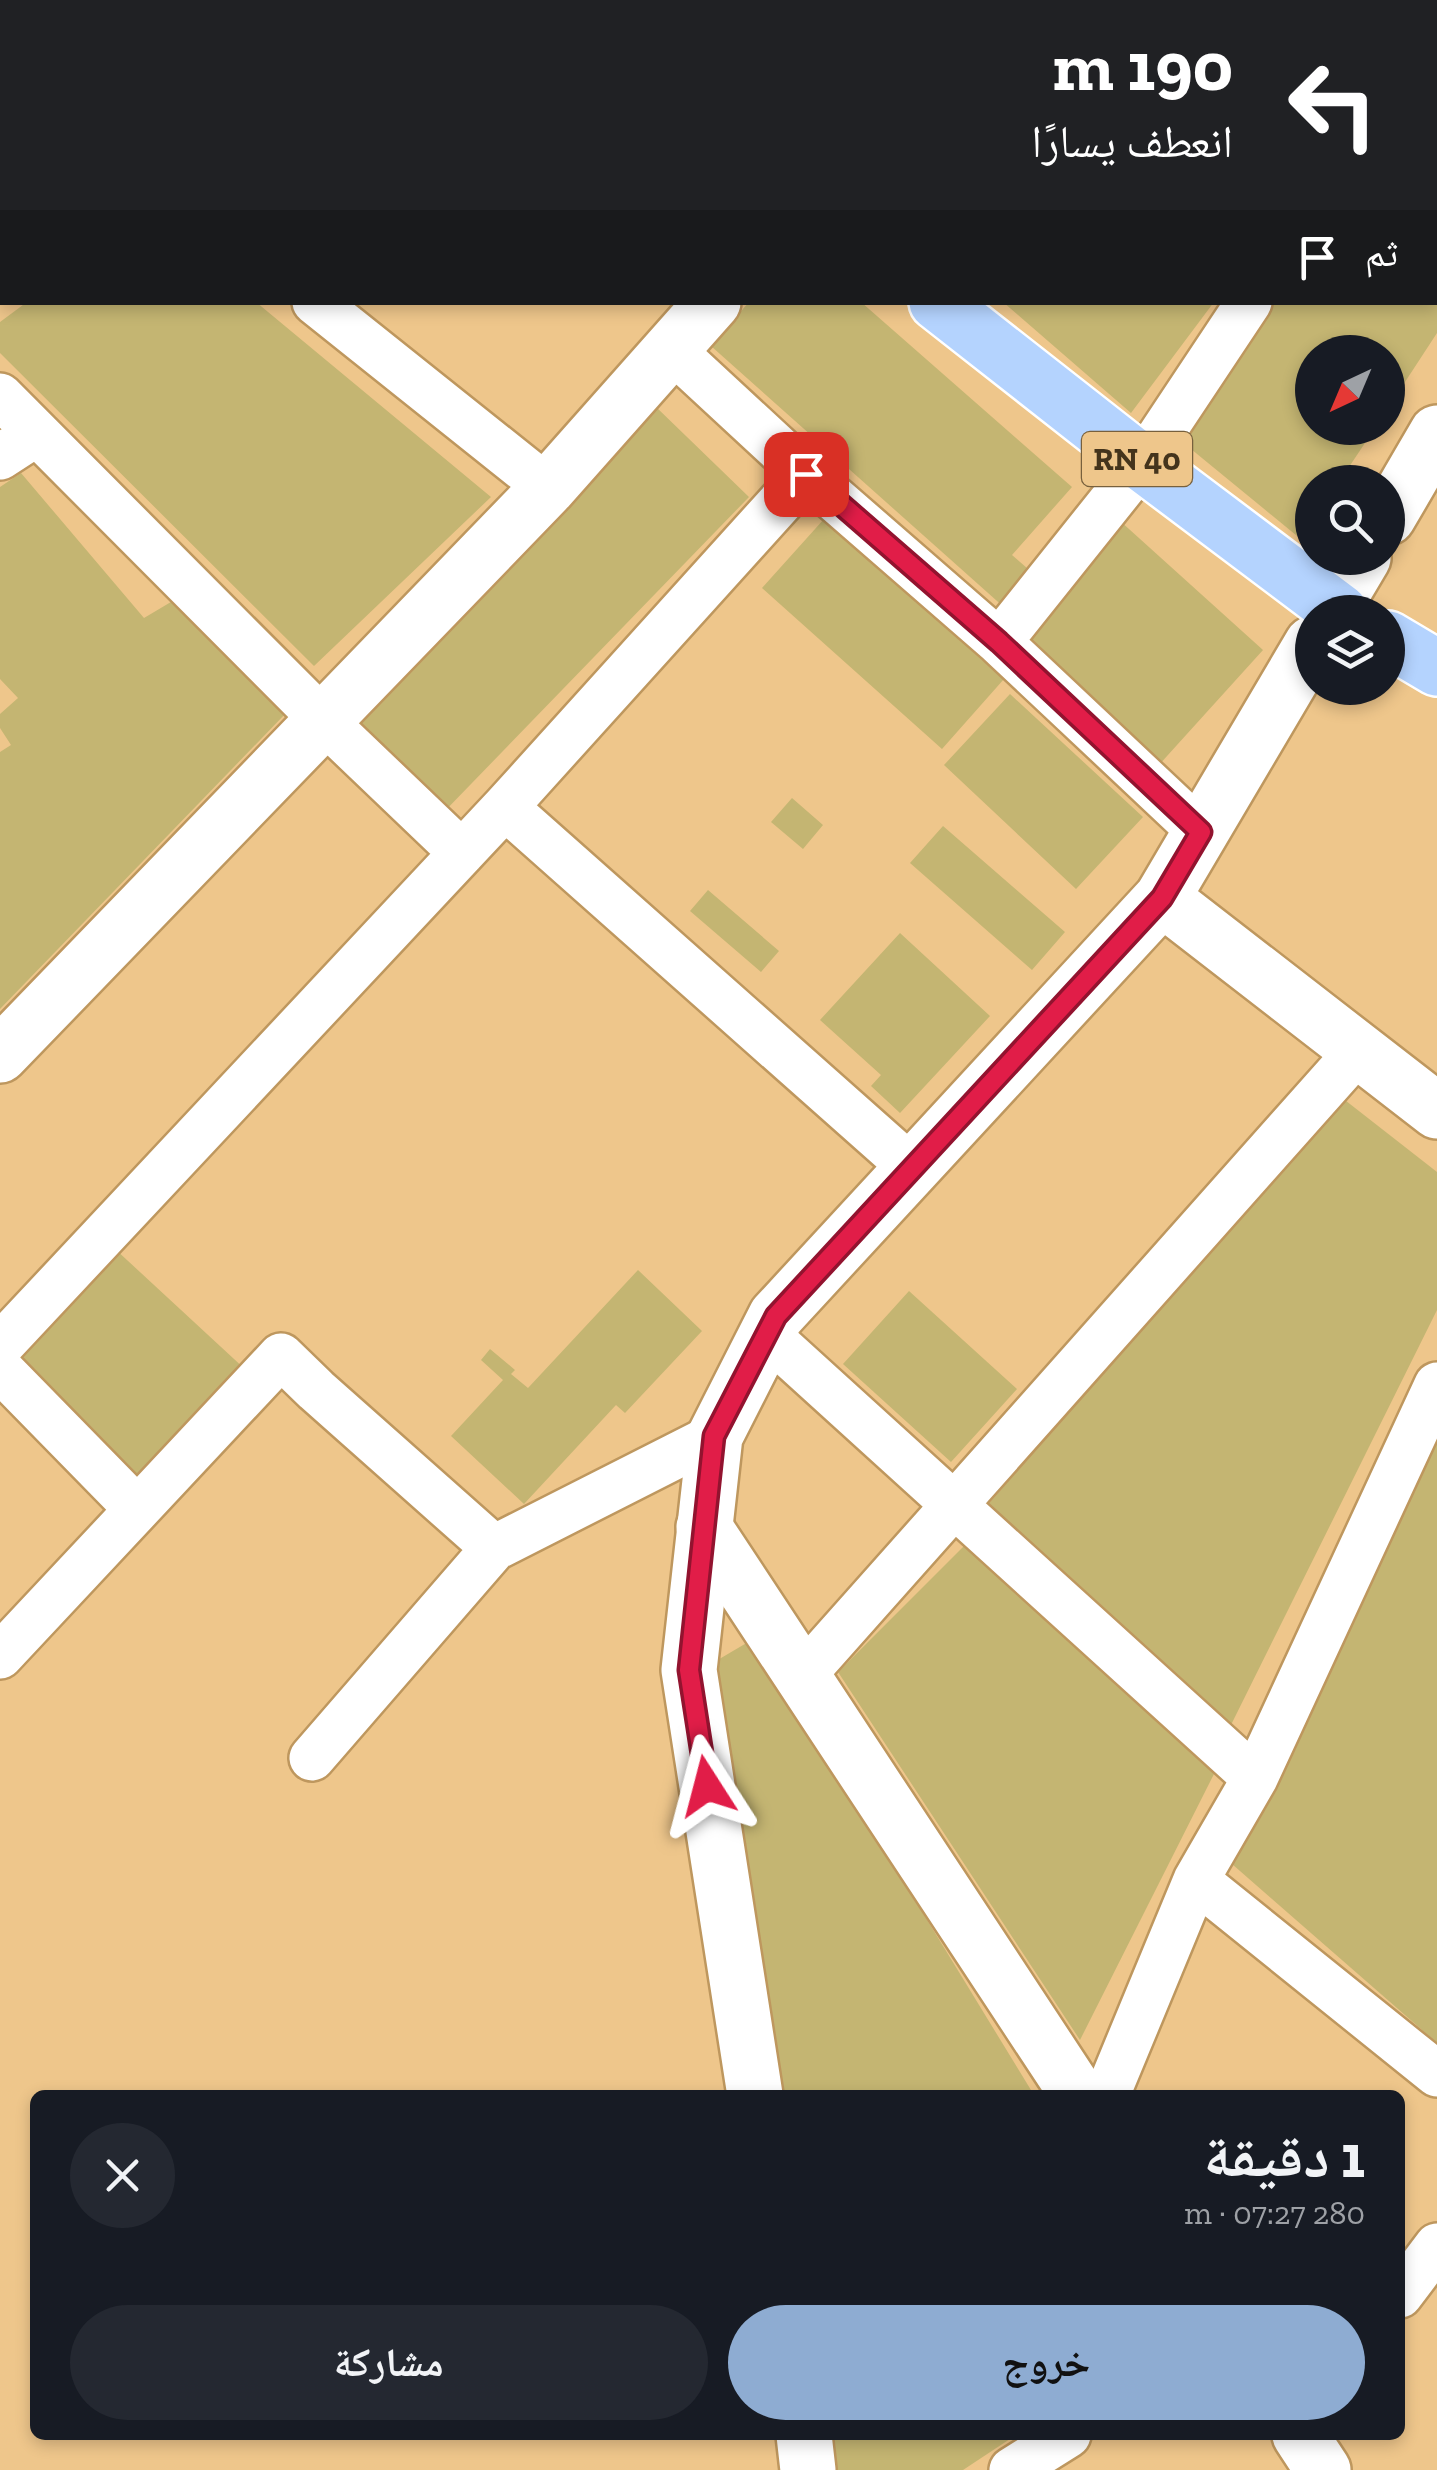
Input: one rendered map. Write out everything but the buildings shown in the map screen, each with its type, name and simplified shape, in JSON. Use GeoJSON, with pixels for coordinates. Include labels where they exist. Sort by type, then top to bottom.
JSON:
{"type":"FeatureCollection","features":[{"type":"Feature","properties":{"kind":"main road","name":"RN 40"},"geometry":{"type":"LineString","coordinates":[[941,305],[1300,595]]}},
{"type":"Feature","properties":{"kind":"main road"},"geometry":{"type":"LineString","coordinates":[[1405,650],[1437,668]]}},
{"type":"Feature","properties":{"kind":"street"},"geometry":{"type":"LineString","coordinates":[[320,305],[548,488]]}},
{"type":"Feature","properties":{"kind":"street"},"geometry":{"type":"LineString","coordinates":[[0,1055],[548,488],[710,305]]}},
{"type":"Feature","properties":{"kind":"street"},"geometry":{"type":"LineString","coordinates":[[999,642],[1142,464],[1247,305]]}},
{"type":"Feature","properties":{"kind":"street"},"geometry":{"type":"LineString","coordinates":[[670,349],[999,642],[1201,832]]}},
{"type":"Feature","properties":{"kind":"street"},"geometry":{"type":"LineString","coordinates":[[0,396],[18,445],[324,721],[462,854]]}},
{"type":"Feature","properties":{"kind":"street"},"geometry":{"type":"LineString","coordinates":[[1405,488],[1437,433]]}},
{"type":"Feature","properties":{"kind":"street"},"geometry":{"type":"LineString","coordinates":[[0,1346],[462,854],[806,474]]}},
{"type":"Feature","properties":{"kind":"street"},"geometry":{"type":"LineString","coordinates":[[755,2090],[689,1670],[714,1436],[776,1316],[1162,898],[1295,676]]}},
{"type":"Feature","properties":{"kind":"street"},"geometry":{"type":"LineString","coordinates":[[505,807],[912,1168]]}},
{"type":"Feature","properties":{"kind":"street"},"geometry":{"type":"LineString","coordinates":[[1162,898],[1437,1111]]}},
{"type":"Feature","properties":{"kind":"street"},"geometry":{"type":"LineString","coordinates":[[802,1676],[1358,1051]]}},
{"type":"Feature","properties":{"kind":"street"},"geometry":{"type":"LineString","coordinates":[[766,1334],[1255,1778]]}},
{"type":"Feature","properties":{"kind":"street"},"geometry":{"type":"LineString","coordinates":[[0,1656],[282,1356],[494,1548]]}},
{"type":"Feature","properties":{"kind":"street"},"geometry":{"type":"LineString","coordinates":[[0,1369],[137,1509]]}},
{"type":"Feature","properties":{"kind":"street"},"geometry":{"type":"LineString","coordinates":[[1109,2090],[1196,1880],[1255,1778],[1437,1385]]}},
{"type":"Feature","properties":{"kind":"street"},"geometry":{"type":"LineString","coordinates":[[312,1758],[494,1548],[714,1436]]}},
{"type":"Feature","properties":{"kind":"street"},"geometry":{"type":"LineString","coordinates":[[704,1526],[1075,2090]]}},
{"type":"Feature","properties":{"kind":"street"},"geometry":{"type":"LineString","coordinates":[[1196,1880],[1437,2074]]}},
{"type":"Feature","properties":{"kind":"street"},"geometry":{"type":"LineString","coordinates":[[1405,2288],[1437,2246]]}},
{"type":"Feature","properties":{"kind":"street"},"geometry":{"type":"LineString","coordinates":[[805,2440],[808,2470]]}},
{"type":"Feature","properties":{"kind":"street"},"geometry":{"type":"LineString","coordinates":[[1012,2470],[1060,2440]]}},
{"type":"Feature","properties":{"kind":"street"},"geometry":{"type":"LineString","coordinates":[[1303,2440],[1323,2470]]}},
{"type":"Feature","properties":{"kind":"route"},"geometry":{"type":"LineString","coordinates":[[707,1786],[689,1670],[714,1436],[766,1334],[776,1316],[1162,898],[1201,832],[999,642],[806,474]]}}]}
